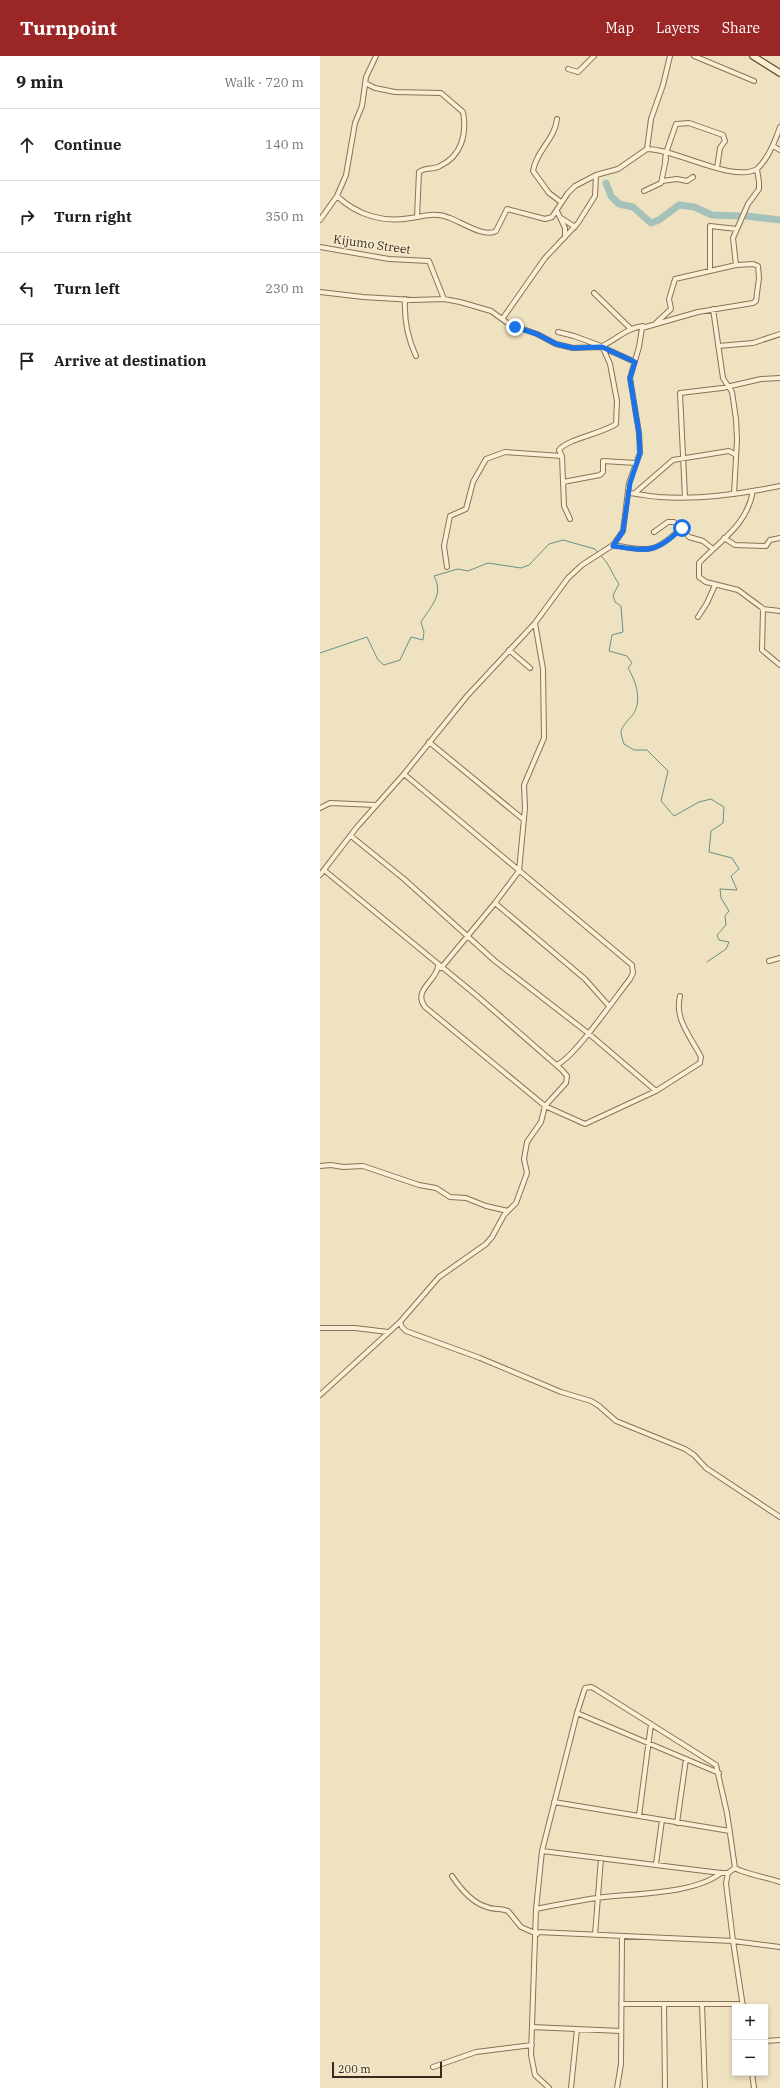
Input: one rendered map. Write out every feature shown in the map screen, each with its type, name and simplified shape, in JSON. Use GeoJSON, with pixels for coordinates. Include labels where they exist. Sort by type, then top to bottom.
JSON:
{"type":"FeatureCollection","features":[{"type":"Feature","properties":{"kind":"main road"},"geometry":{"type":"LineString","coordinates":[[753,56],[780,74]]}},
{"type":"Feature","properties":{"kind":"street"},"geometry":{"type":"LineString","coordinates":[[320,220],[337,196],[346,175],[355,123],[362,106],[365,84],[369,70],[376,56]]}},
{"type":"Feature","properties":{"kind":"street"},"geometry":{"type":"LineString","coordinates":[[568,69],[578,72],[594,56]]}},
{"type":"Feature","properties":{"kind":"street"},"geometry":{"type":"LineString","coordinates":[[647,150],[651,118],[663,85],[670,56]]}},
{"type":"Feature","properties":{"kind":"street"},"geometry":{"type":"LineString","coordinates":[[694,56],[754,81]]}},
{"type":"Feature","properties":{"kind":"street"},"geometry":{"type":"LineString","coordinates":[[365,84],[375,88],[395,92],[441,93],[463,112],[464,140],[462,146],[441,166],[419,172],[416,217]]}},
{"type":"Feature","properties":{"kind":"street"},"geometry":{"type":"LineString","coordinates":[[557,119],[555,133],[543,149],[533,171],[549,193],[560,202]]}},
{"type":"Feature","properties":{"kind":"street"},"geometry":{"type":"LineString","coordinates":[[662,181],[665,161],[676,124],[689,123],[723,135],[725,141],[720,148],[717,168]]}},
{"type":"Feature","properties":{"kind":"street"},"geometry":{"type":"LineString","coordinates":[[337,196],[366,216],[400,220],[427,214],[443,215],[466,226],[490,233],[496,231],[507,209],[544,219],[552,217],[557,211],[560,202],[575,186],[596,175],[618,169],[647,150],[742,173],[757,169],[763,164],[773,146],[780,127]]}},
{"type":"Feature","properties":{"kind":"street"},"geometry":{"type":"LineString","coordinates":[[773,146],[780,150]]}},
{"type":"Feature","properties":{"kind":"street"},"geometry":{"type":"LineString","coordinates":[[736,265],[733,238],[748,204],[759,189],[757,169]]}},
{"type":"Feature","properties":{"kind":"street"},"geometry":{"type":"LineString","coordinates":[[502,318],[545,258],[575,227],[595,196],[596,175]]}},
{"type":"Feature","properties":{"kind":"street"},"geometry":{"type":"LineString","coordinates":[[644,191],[658,185],[662,181],[677,179],[687,181],[693,177]]}},
{"type":"Feature","properties":{"kind":"street"},"geometry":{"type":"LineString","coordinates":[[557,211],[565,228],[565,237]]}},
{"type":"Feature","properties":{"kind":"street"},"geometry":{"type":"LineString","coordinates":[[560,218],[575,227]]}},
{"type":"Feature","properties":{"kind":"street"},"geometry":{"type":"LineString","coordinates":[[710,270],[710,226],[737,229]]}},
{"type":"Feature","properties":{"kind":"street","name":"Kijumo Street"},"geometry":{"type":"LineString","coordinates":[[320,247],[390,259],[429,261],[444,299]]}},
{"type":"Feature","properties":{"kind":"street"},"geometry":{"type":"LineString","coordinates":[[320,292],[404,299],[444,299],[491,311],[515,327],[537,334],[556,344],[573,348],[602,347],[631,328],[656,323],[713,309],[753,303],[756,301],[759,278],[758,266],[754,264],[736,265],[676,279],[669,299],[671,309],[656,323]]}},
{"type":"Feature","properties":{"kind":"street"},"geometry":{"type":"LineString","coordinates":[[594,293],[631,328]]}},
{"type":"Feature","properties":{"kind":"street"},"geometry":{"type":"LineString","coordinates":[[404,299],[404,314],[411,346],[416,356]]}},
{"type":"Feature","properties":{"kind":"street"},"geometry":{"type":"LineString","coordinates":[[713,309],[725,384],[732,392],[736,419],[734,494]]}},
{"type":"Feature","properties":{"kind":"street"},"geometry":{"type":"LineString","coordinates":[[320,875],[376,805],[509,650],[535,623],[568,578],[582,565],[613,546],[623,531],[628,493],[640,444],[630,378],[643,326]]}},
{"type":"Feature","properties":{"kind":"street"},"geometry":{"type":"LineString","coordinates":[[558,332],[574,336],[635,362]]}},
{"type":"Feature","properties":{"kind":"street"},"geometry":{"type":"LineString","coordinates":[[718,346],[753,343],[780,334]]}},
{"type":"Feature","properties":{"kind":"street"},"geometry":{"type":"LineString","coordinates":[[570,519],[564,506],[562,456],[559,450],[568,442],[587,438],[616,424],[617,401],[610,364],[602,347]]}},
{"type":"Feature","properties":{"kind":"street"},"geometry":{"type":"LineString","coordinates":[[685,498],[685,472],[682,458],[680,393],[729,387],[761,379],[780,378]]}},
{"type":"Feature","properties":{"kind":"street"},"geometry":{"type":"LineString","coordinates":[[722,388],[725,384]]}},
{"type":"Feature","properties":{"kind":"street"},"geometry":{"type":"LineString","coordinates":[[635,493],[674,460],[729,451],[736,456]]}},
{"type":"Feature","properties":{"kind":"street"},"geometry":{"type":"LineString","coordinates":[[447,567],[444,546],[450,516],[466,510],[472,482],[477,470],[486,459],[505,452],[562,456]]}},
{"type":"Feature","properties":{"kind":"street"},"geometry":{"type":"LineString","coordinates":[[563,482],[602,474],[603,461],[636,463]]}},
{"type":"Feature","properties":{"kind":"street"},"geometry":{"type":"LineString","coordinates":[[628,493],[659,497],[685,498],[734,494],[780,486]]}},
{"type":"Feature","properties":{"kind":"street"},"geometry":{"type":"LineString","coordinates":[[753,491],[746,513],[738,526],[699,563],[699,577],[702,580],[714,585],[738,590],[763,610],[780,611]]}},
{"type":"Feature","properties":{"kind":"street"},"geometry":{"type":"LineString","coordinates":[[654,532],[671,521],[682,528],[689,537],[703,541],[713,549]]}},
{"type":"Feature","properties":{"kind":"street"},"geometry":{"type":"LineString","coordinates":[[613,546],[636,549],[659,547],[682,528]]}},
{"type":"Feature","properties":{"kind":"street"},"geometry":{"type":"LineString","coordinates":[[724,538],[735,545],[766,546],[770,540],[780,538]]}},
{"type":"Feature","properties":{"kind":"street"},"geometry":{"type":"LineString","coordinates":[[698,617],[707,603],[714,585]]}},
{"type":"Feature","properties":{"kind":"street"},"geometry":{"type":"LineString","coordinates":[[763,610],[760,637],[762,650],[780,665]]}},
{"type":"Feature","properties":{"kind":"street"},"geometry":{"type":"LineString","coordinates":[[535,623],[543,669],[544,738],[524,785],[524,820],[519,870],[495,903],[440,967],[422,992],[422,1003],[474,1049],[545,1106],[581,1123],[588,1123],[673,1082],[701,1062],[701,1057],[680,1017],[678,1007],[680,996]]}},
{"type":"Feature","properties":{"kind":"street"},"geometry":{"type":"LineString","coordinates":[[509,650],[530,668]]}},
{"type":"Feature","properties":{"kind":"street"},"geometry":{"type":"LineString","coordinates":[[430,742],[524,820]]}},
{"type":"Feature","properties":{"kind":"street"},"geometry":{"type":"LineString","coordinates":[[404,774],[632,965],[632,976],[588,1034],[565,1060],[556,1065]]}},
{"type":"Feature","properties":{"kind":"street"},"geometry":{"type":"LineString","coordinates":[[320,808],[330,803],[376,805]]}},
{"type":"Feature","properties":{"kind":"street"},"geometry":{"type":"LineString","coordinates":[[351,836],[404,879],[495,962],[588,1034],[656,1091]]}},
{"type":"Feature","properties":{"kind":"street"},"geometry":{"type":"LineString","coordinates":[[320,1395],[400,1322],[439,1277],[455,1264],[486,1244],[508,1211],[516,1203],[525,1179],[526,1145],[541,1122],[545,1106],[566,1083],[566,1073],[476,995],[440,967],[324,870]]}},
{"type":"Feature","properties":{"kind":"street"},"geometry":{"type":"LineString","coordinates":[[495,903],[585,979],[609,1006]]}},
{"type":"Feature","properties":{"kind":"street"},"geometry":{"type":"LineString","coordinates":[[769,961],[780,958]]}},
{"type":"Feature","properties":{"kind":"street"},"geometry":{"type":"LineString","coordinates":[[320,1166],[363,1166],[419,1185],[436,1188],[450,1197],[466,1198],[486,1206],[508,1211]]}},
{"type":"Feature","properties":{"kind":"street"},"geometry":{"type":"LineString","coordinates":[[400,1322],[403,1330]]}},
{"type":"Feature","properties":{"kind":"street"},"geometry":{"type":"LineString","coordinates":[[320,1328],[355,1328],[390,1331],[403,1330],[486,1360],[560,1392],[591,1401],[616,1420],[646,1435],[674,1444],[694,1455],[706,1468],[780,1517]]}},
{"type":"Feature","properties":{"kind":"street"},"geometry":{"type":"LineString","coordinates":[[549,2088],[541,2082],[533,2071],[532,2027],[537,1933],[536,1909],[542,1851],[577,1713],[584,1690],[587,1687],[591,1687],[714,1762],[719,1773],[730,1831],[735,1868],[741,1872],[763,1876],[780,1882]]}},
{"type":"Feature","properties":{"kind":"street"},"geometry":{"type":"LineString","coordinates":[[577,1713],[719,1773]]}},
{"type":"Feature","properties":{"kind":"street"},"geometry":{"type":"LineString","coordinates":[[639,1816],[651,1724]]}},
{"type":"Feature","properties":{"kind":"street"},"geometry":{"type":"LineString","coordinates":[[677,1823],[686,1759]]}},
{"type":"Feature","properties":{"kind":"street"},"geometry":{"type":"LineString","coordinates":[[554,1802],[730,1831]]}},
{"type":"Feature","properties":{"kind":"street"},"geometry":{"type":"LineString","coordinates":[[656,1864],[662,1820]]}},
{"type":"Feature","properties":{"kind":"street"},"geometry":{"type":"LineString","coordinates":[[542,1851],[721,1873],[728,1873],[735,1868]]}},
{"type":"Feature","properties":{"kind":"street"},"geometry":{"type":"LineString","coordinates":[[595,1935],[601,1858]]}},
{"type":"Feature","properties":{"kind":"street"},"geometry":{"type":"LineString","coordinates":[[536,1909],[598,1898],[661,1892],[708,1881],[721,1873]]}},
{"type":"Feature","properties":{"kind":"street"},"geometry":{"type":"LineString","coordinates":[[728,1873],[726,1883],[743,2004]]}},
{"type":"Feature","properties":{"kind":"street"},"geometry":{"type":"LineString","coordinates":[[452,1876],[460,1888],[475,1901],[488,1908],[508,1911],[521,1927],[537,1933],[733,1941],[780,1947]]}},
{"type":"Feature","properties":{"kind":"street"},"geometry":{"type":"LineString","coordinates":[[617,2088],[620,2073],[622,1936]]}},
{"type":"Feature","properties":{"kind":"street"},"geometry":{"type":"LineString","coordinates":[[621,2004],[732,2005]]}},
{"type":"Feature","properties":{"kind":"street"},"geometry":{"type":"LineString","coordinates":[[664,2004],[665,2088]]}},
{"type":"Feature","properties":{"kind":"street"},"geometry":{"type":"LineString","coordinates":[[702,2004],[705,2088]]}},
{"type":"Feature","properties":{"kind":"street"},"geometry":{"type":"LineString","coordinates":[[532,2027],[621,2031]]}},
{"type":"Feature","properties":{"kind":"street"},"geometry":{"type":"LineString","coordinates":[[571,2088],[577,2029]]}},
{"type":"Feature","properties":{"kind":"street"},"geometry":{"type":"LineString","coordinates":[[768,2041],[780,2040]]}},
{"type":"Feature","properties":{"kind":"street"},"geometry":{"type":"LineString","coordinates":[[433,2067],[476,2052],[532,2045]]}},
{"type":"Feature","properties":{"kind":"street"},"geometry":{"type":"LineString","coordinates":[[752,2076],[754,2088]]}},
{"type":"Feature","properties":{"kind":"waterway"},"geometry":{"type":"LineString","coordinates":[[606,183],[611,196],[619,204],[633,207],[651,223],[659,220],[679,205],[694,207],[712,215],[739,216]]}},
{"type":"Feature","properties":{"kind":"waterway"},"geometry":{"type":"LineString","coordinates":[[746,216],[780,220]]}},
{"type":"Feature","properties":{"kind":"waterway"},"geometry":{"type":"LineString","coordinates":[[320,653],[367,637],[378,660],[384,665],[400,660],[411,637],[423,640],[424,632],[421,622],[437,595],[438,589],[434,576],[458,569],[468,571],[488,563],[521,568],[529,565],[549,544],[563,540],[595,549],[598,553]]}},
{"type":"Feature","properties":{"kind":"waterway"},"geometry":{"type":"LineString","coordinates":[[600,555],[609,565],[619,584],[613,595],[615,602],[621,606],[623,632],[612,635],[609,651],[627,656],[632,663],[628,668],[634,679],[638,698],[635,710],[624,725],[621,732],[624,744],[634,750],[647,750],[668,771],[661,801],[674,816],[699,802],[711,799],[724,807],[723,823],[711,831],[709,852],[732,858],[739,869],[731,876],[737,890],[720,889],[721,898],[729,911],[725,916],[726,925],[717,935],[719,940],[729,942],[726,949],[707,962]]}},
{"type":"Feature","properties":{"kind":"route"},"geometry":{"type":"LineString","coordinates":[[515,327],[537,334],[556,344],[573,348],[602,347],[635,362],[630,378],[639,433],[640,453],[630,483],[623,531],[613,546],[636,549],[651,549],[659,547],[665,544],[682,528]]}}]}
